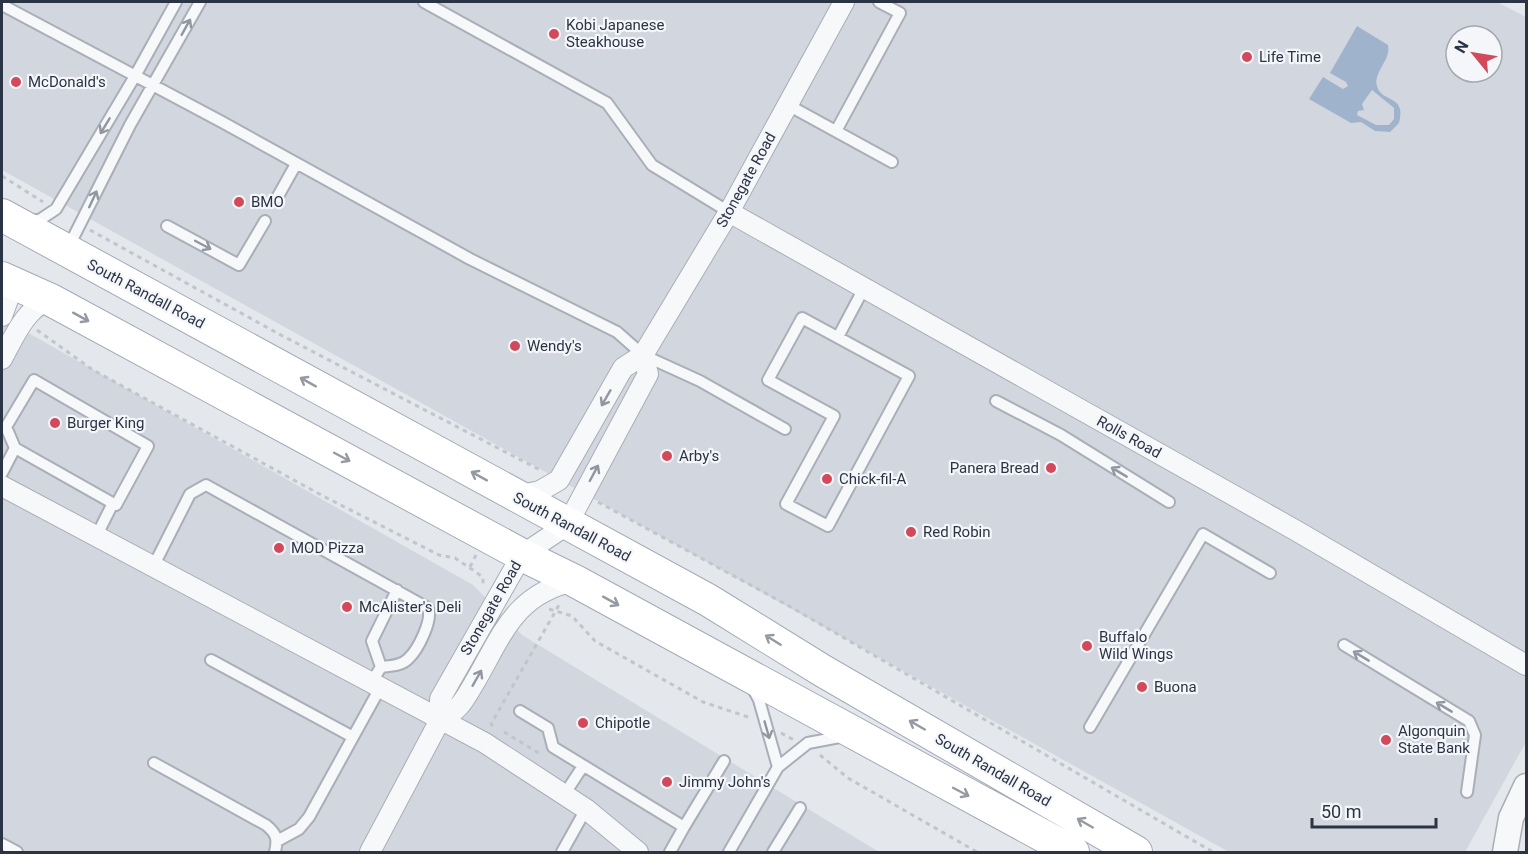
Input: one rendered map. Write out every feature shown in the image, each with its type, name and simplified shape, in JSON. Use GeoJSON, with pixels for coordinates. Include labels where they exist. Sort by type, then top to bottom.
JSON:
{"type":"FeatureCollection","features":[{"type":"Feature","properties":{"kind":"main road","name":"South Randall Road"},"geometry":{"type":"LineString","coordinates":[[10,220],[74,238],[514,496],[708,600],[823,671],[1136,852]]}},
{"type":"Feature","properties":{"kind":"main road"},"geometry":{"type":"LineString","coordinates":[[5,280],[51,300],[522,555],[575,581],[1070,852]]}},
{"type":"Feature","properties":{"kind":"street","name":"Stonegate Road"},"geometry":{"type":"LineString","coordinates":[[514,496],[540,491],[559,480],[623,368],[643,355],[729,212],[844,2]]}},
{"type":"Feature","properties":{"kind":"street","name":"Rolls Road"},"geometry":{"type":"LineString","coordinates":[[729,212],[1295,530],[1527,665]]}},
{"type":"Feature","properties":{"kind":"street"},"geometry":{"type":"LineString","coordinates":[[2,316],[10,294],[5,280]]}},
{"type":"Feature","properties":{"kind":"street"},"geometry":{"type":"LineString","coordinates":[[2,359],[19,328],[40,303],[51,300]]}},
{"type":"Feature","properties":{"kind":"street","name":"Stonegate Road"},"geometry":{"type":"LineString","coordinates":[[370,852],[440,720],[440,699],[522,555],[567,525],[648,374],[643,355]]}},
{"type":"Feature","properties":{"kind":"street"},"geometry":{"type":"LineString","coordinates":[[2,486],[153,567],[377,679],[440,720],[485,743],[586,809],[638,852]]}},
{"type":"Feature","properties":{"kind":"street","name":"Stonegate Road"},"geometry":{"type":"LineString","coordinates":[[440,720],[459,710],[513,617],[528,600],[548,588],[575,581]]}},
{"type":"Feature","properties":{"kind":"street"},"geometry":{"type":"LineString","coordinates":[[1505,852],[1511,818],[1527,786]]}},
{"type":"Feature","properties":{"kind":"lane"},"geometry":{"type":"LineString","coordinates":[[10,220],[41,219],[56,209],[176,2]]}},
{"type":"Feature","properties":{"kind":"lane"},"geometry":{"type":"LineString","coordinates":[[74,238],[120,144],[200,2]]}},
{"type":"Feature","properties":{"kind":"lane"},"geometry":{"type":"LineString","coordinates":[[424,2],[607,103],[652,165],[729,212]]}},
{"type":"Feature","properties":{"kind":"lane"},"geometry":{"type":"LineString","coordinates":[[836,131],[900,13],[879,2]]}},
{"type":"Feature","properties":{"kind":"lane"},"geometry":{"type":"LineString","coordinates":[[2,5],[470,259],[620,334],[643,355],[700,381],[784,429]]}},
{"type":"Feature","properties":{"kind":"lane"},"geometry":{"type":"LineString","coordinates":[[788,105],[892,162]]}},
{"type":"Feature","properties":{"kind":"lane"},"geometry":{"type":"LineString","coordinates":[[277,198],[296,164]]}},
{"type":"Feature","properties":{"kind":"lane"},"geometry":{"type":"LineString","coordinates":[[167,226],[239,265],[265,221]]}},
{"type":"Feature","properties":{"kind":"lane"},"geometry":{"type":"LineString","coordinates":[[838,337],[864,288]]}},
{"type":"Feature","properties":{"kind":"lane"},"geometry":{"type":"LineString","coordinates":[[802,318],[838,337],[909,376],[828,526],[786,504],[834,416],[768,380],[802,318]]}},
{"type":"Feature","properties":{"kind":"lane"},"geometry":{"type":"LineString","coordinates":[[34,380],[148,446],[116,505],[15,448],[6,427],[34,380]]}},
{"type":"Feature","properties":{"kind":"lane"},"geometry":{"type":"LineString","coordinates":[[996,401],[1061,435],[1169,502]]}},
{"type":"Feature","properties":{"kind":"lane"},"geometry":{"type":"LineString","coordinates":[[2,472],[15,448]]}},
{"type":"Feature","properties":{"kind":"lane"},"geometry":{"type":"LineString","coordinates":[[153,567],[190,494],[206,485],[428,608],[431,616],[408,660],[377,679]]}},
{"type":"Feature","properties":{"kind":"lane"},"geometry":{"type":"LineString","coordinates":[[96,537],[113,503]]}},
{"type":"Feature","properties":{"kind":"lane"},"geometry":{"type":"LineString","coordinates":[[1090,727],[1203,534],[1270,573]]}},
{"type":"Feature","properties":{"kind":"lane"},"geometry":{"type":"LineString","coordinates":[[277,841],[299,830],[309,817],[353,737],[377,679],[372,641],[397,590]]}},
{"type":"Feature","properties":{"kind":"lane"},"geometry":{"type":"LineString","coordinates":[[1344,645],[1469,722],[1475,735],[1467,792]]}},
{"type":"Feature","properties":{"kind":"lane"},"geometry":{"type":"LineString","coordinates":[[211,660],[353,737]]}},
{"type":"Feature","properties":{"kind":"lane"},"geometry":{"type":"LineString","coordinates":[[746,676],[759,700],[778,768]]}},
{"type":"Feature","properties":{"kind":"lane"},"geometry":{"type":"LineString","coordinates":[[520,711],[548,728],[553,747],[684,828]]}},
{"type":"Feature","properties":{"kind":"lane"},"geometry":{"type":"LineString","coordinates":[[729,852],[778,768],[808,743],[854,734]]}},
{"type":"Feature","properties":{"kind":"lane"},"geometry":{"type":"LineString","coordinates":[[670,852],[724,761]]}},
{"type":"Feature","properties":{"kind":"lane"},"geometry":{"type":"LineString","coordinates":[[154,763],[266,825],[275,832],[277,841],[274,852]]}},
{"type":"Feature","properties":{"kind":"lane"},"geometry":{"type":"LineString","coordinates":[[564,795],[583,766]]}},
{"type":"Feature","properties":{"kind":"lane"},"geometry":{"type":"LineString","coordinates":[[773,852],[800,808]]}},
{"type":"Feature","properties":{"kind":"lane"},"geometry":{"type":"LineString","coordinates":[[562,852],[586,809]]}},
{"type":"Feature","properties":{"kind":"lane"},"geometry":{"type":"LineString","coordinates":[[2,844],[17,852]]}},
{"type":"Feature","properties":{"kind":"path"},"geometry":{"type":"LineString","coordinates":[[2,176],[56,209]]}},
{"type":"Feature","properties":{"kind":"path"},"geometry":{"type":"LineString","coordinates":[[74,238],[331,361],[545,472]]}},
{"type":"Feature","properties":{"kind":"path"},"geometry":{"type":"LineString","coordinates":[[47,335],[93,370],[281,473],[439,555],[462,562],[483,577],[483,588]]}},
{"type":"Feature","properties":{"kind":"path"},"geometry":{"type":"LineString","coordinates":[[620,514],[789,606],[1212,852]]}},
{"type":"Feature","properties":{"kind":"path"},"geometry":{"type":"LineString","coordinates":[[554,612],[572,616],[595,641],[703,702],[761,721]]}},
{"type":"Feature","properties":{"kind":"path"},"geometry":{"type":"LineString","coordinates":[[822,756],[848,777],[976,852]]}},
{"type":"Feature","properties":{"kind":"shaded area"},"geometry":{"type":"Polygon","coordinates":[[[2,2],[1497,2],[1526,17],[1526,742],[1465,852],[1229,852],[2,170],[2,2]]]}},
{"type":"Feature","properties":{"kind":"shaded area"},"geometry":{"type":"Polygon","coordinates":[[[2,318],[473,585],[522,635],[879,852],[2,852],[2,318]]]}},
{"type":"Feature","properties":{"kind":"water"},"geometry":{"type":"Polygon","coordinates":[[[1357,26],[1388,45],[1387,56],[1376,81],[1379,91],[1400,107],[1399,123],[1390,132],[1375,131],[1361,122],[1351,123],[1309,99],[1323,77],[1343,89],[1348,86],[1346,82],[1330,73],[1357,26]],[[1372,90],[1362,104],[1364,110],[1358,111],[1357,115],[1376,125],[1389,125],[1394,119],[1394,108],[1372,90]]]}},
{"type":"Feature","properties":{"kind":"place","name":"Kobi Japanese Steakhouse"},"geometry":{"type":"Point","coordinates":[554,34]}},
{"type":"Feature","properties":{"kind":"place","name":"Life Time"},"geometry":{"type":"Point","coordinates":[1247,57]}},
{"type":"Feature","properties":{"kind":"place","name":"McDonald's"},"geometry":{"type":"Point","coordinates":[16,82]}},
{"type":"Feature","properties":{"kind":"place","name":"BMO"},"geometry":{"type":"Point","coordinates":[239,202]}},
{"type":"Feature","properties":{"kind":"place","name":"Wendy's"},"geometry":{"type":"Point","coordinates":[515,346]}},
{"type":"Feature","properties":{"kind":"place","name":"Burger King"},"geometry":{"type":"Point","coordinates":[55,423]}},
{"type":"Feature","properties":{"kind":"place","name":"Arby's"},"geometry":{"type":"Point","coordinates":[667,456]}},
{"type":"Feature","properties":{"kind":"place","name":"Panera Bread"},"geometry":{"type":"Point","coordinates":[1051,468]}},
{"type":"Feature","properties":{"kind":"place","name":"Chick-fil-A"},"geometry":{"type":"Point","coordinates":[827,479]}},
{"type":"Feature","properties":{"kind":"place","name":"Red Robin"},"geometry":{"type":"Point","coordinates":[911,532]}},
{"type":"Feature","properties":{"kind":"place","name":"MOD Pizza"},"geometry":{"type":"Point","coordinates":[279,548]}},
{"type":"Feature","properties":{"kind":"place","name":"McAlister's Deli"},"geometry":{"type":"Point","coordinates":[347,607]}},
{"type":"Feature","properties":{"kind":"place","name":"Buffalo Wild Wings"},"geometry":{"type":"Point","coordinates":[1087,646]}},
{"type":"Feature","properties":{"kind":"place","name":"Buona"},"geometry":{"type":"Point","coordinates":[1142,687]}},
{"type":"Feature","properties":{"kind":"place","name":"Chipotle"},"geometry":{"type":"Point","coordinates":[583,723]}},
{"type":"Feature","properties":{"kind":"place","name":"Algonquin State Bank"},"geometry":{"type":"Point","coordinates":[1386,740]}},
{"type":"Feature","properties":{"kind":"place","name":"Jimmy John's"},"geometry":{"type":"Point","coordinates":[667,782]}}]}
